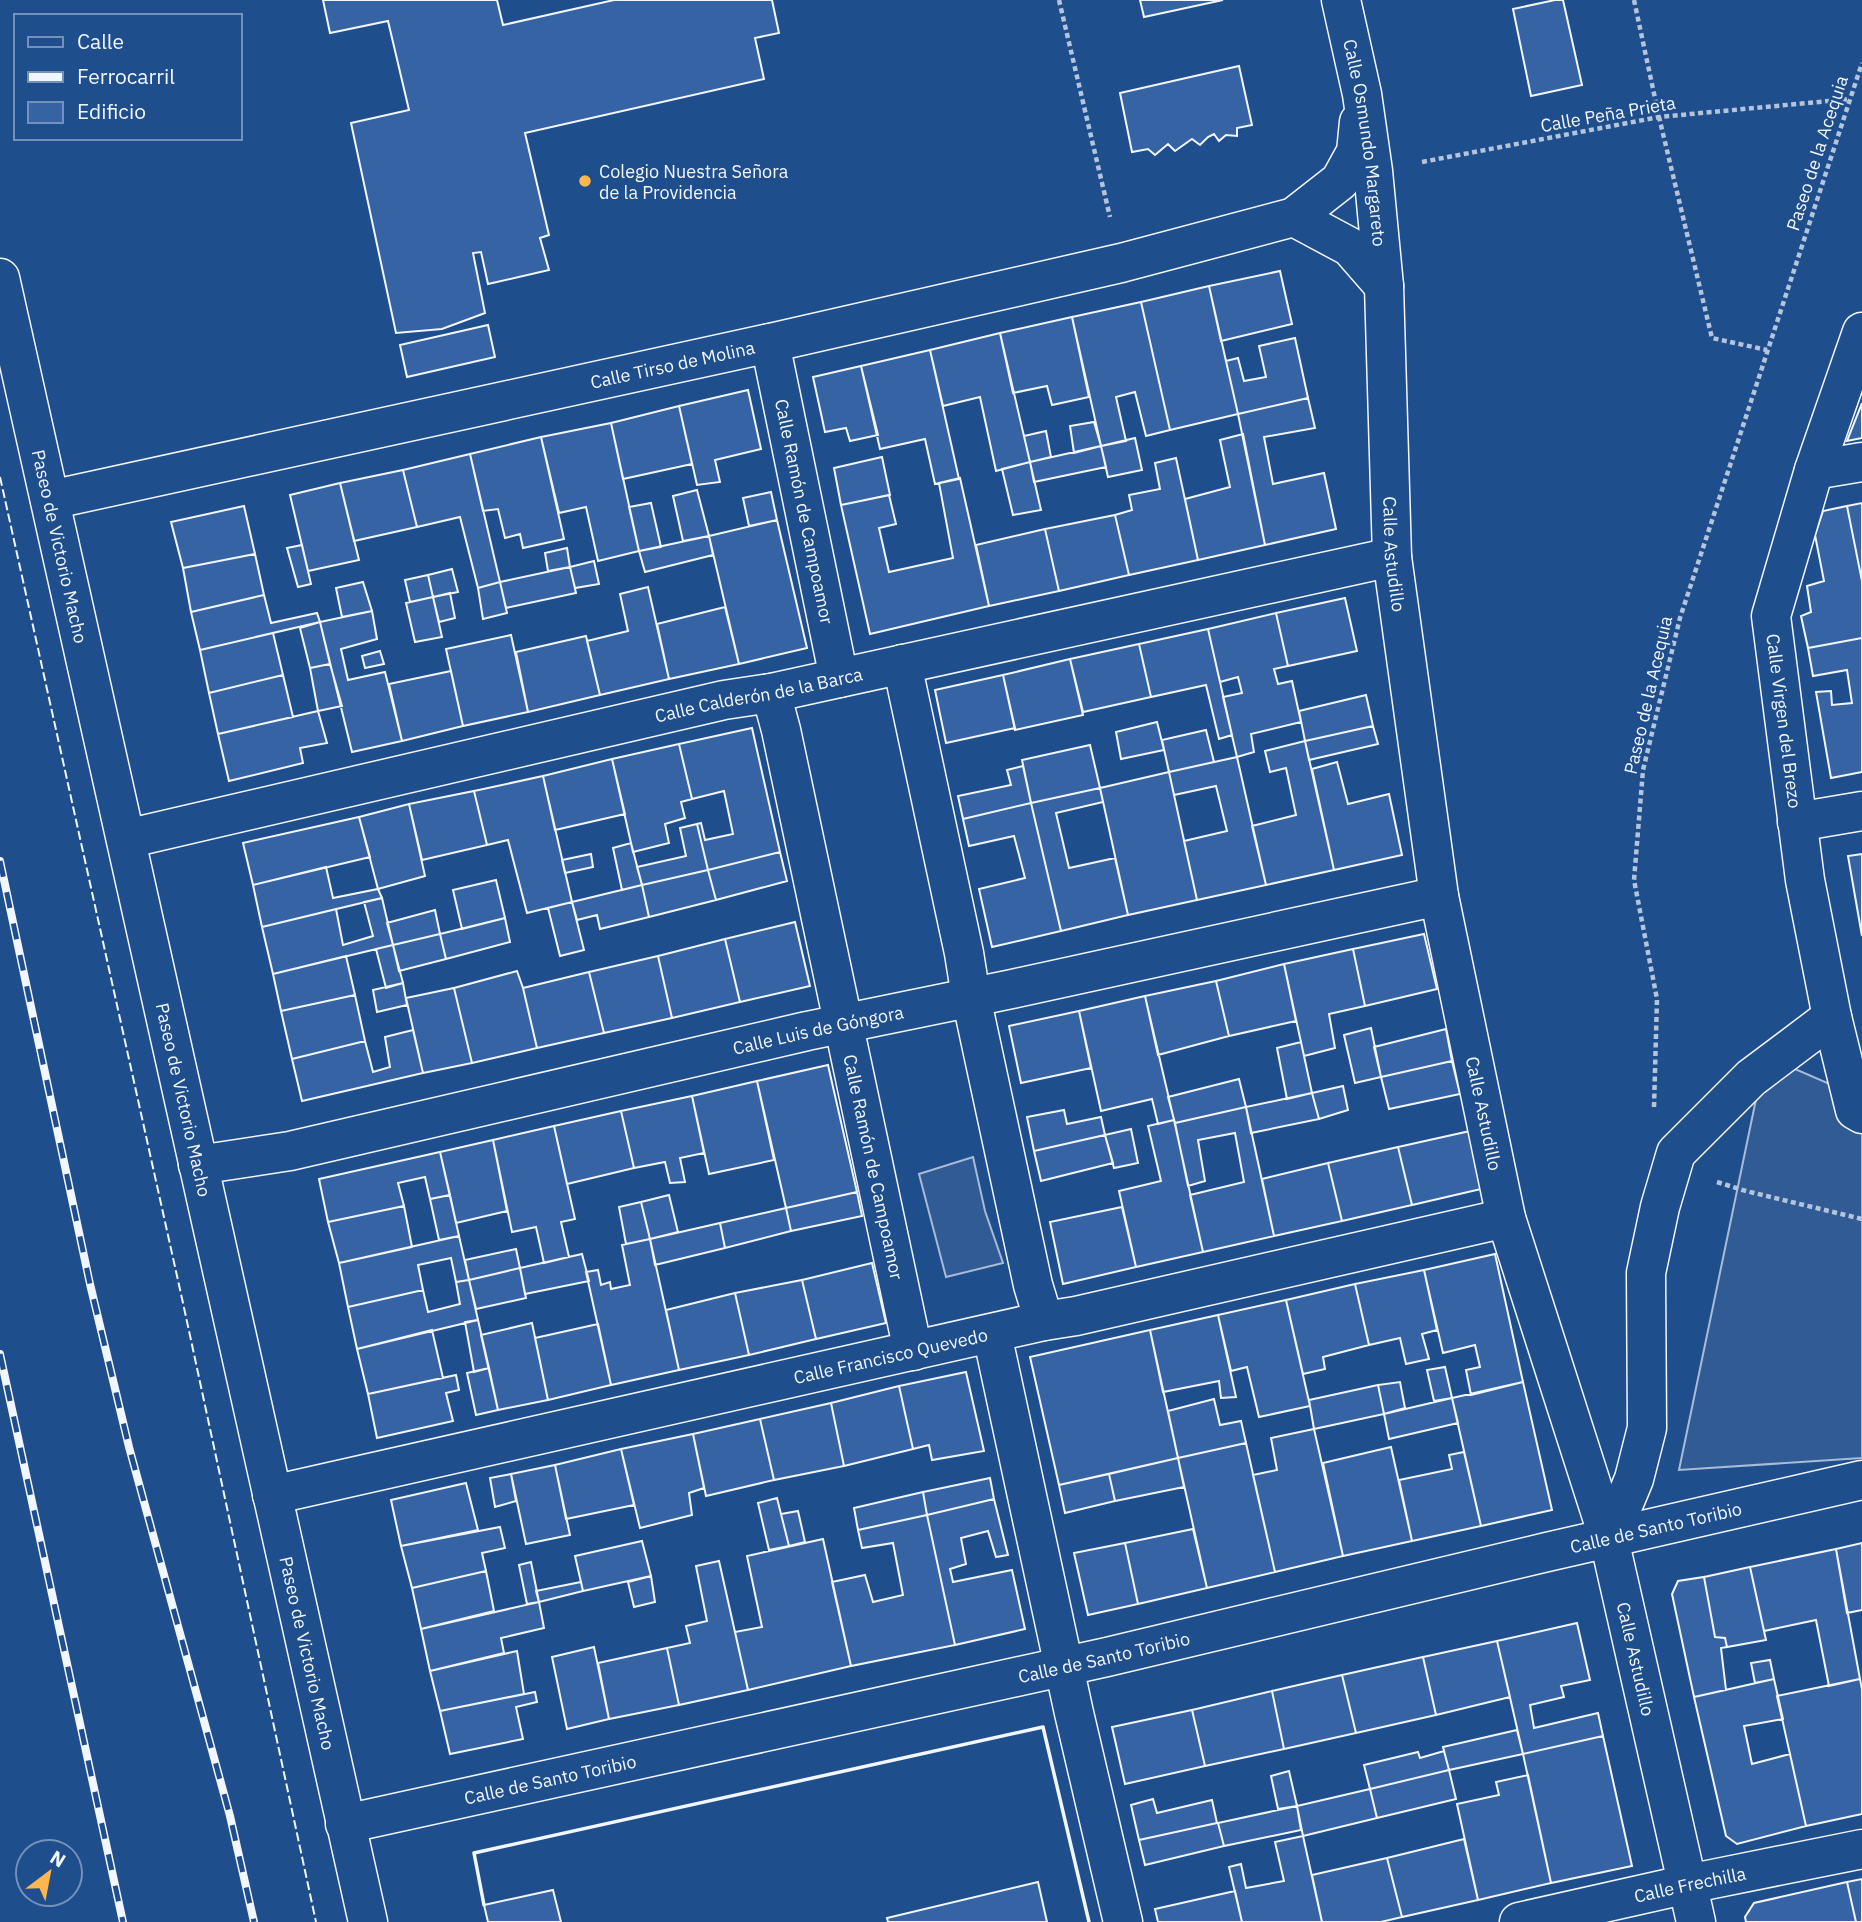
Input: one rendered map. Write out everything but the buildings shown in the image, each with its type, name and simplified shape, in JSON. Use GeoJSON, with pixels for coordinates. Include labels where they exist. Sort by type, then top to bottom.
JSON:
{"type":"FeatureCollection","features":[{"type":"Feature","properties":{"kind":"street","name":"Calle Osmundo Margareto"},"geometry":{"type":"LineString","coordinates":[[1342,0],[1362,94],[1373,171],[1384,286]]}},
{"type":"Feature","properties":{"kind":"street","name":"Calle Tirso de Molina"},"geometry":{"type":"LineString","coordinates":[[50,500],[770,343],[1121,262],[1294,218],[1340,181],[1356,152],[1362,94]]}},
{"type":"Feature","properties":{"kind":"street"},"geometry":{"type":"LineString","coordinates":[[1294,218],[1350,247],[1384,286]]}},
{"type":"Feature","properties":{"kind":"street","name":"Paseo de Victorio Macho"},"geometry":{"type":"LineString","coordinates":[[0,278],[368,1922]]}},
{"type":"Feature","properties":{"kind":"street","name":"Calle Astudillo"},"geometry":{"type":"LineString","coordinates":[[1384,286],[1392,557],[1439,896],[1507,1217],[1609,1539],[1696,1922]]}},
{"type":"Feature","properties":{"kind":"street","name":"Calle Virgen del Brezo"},"geometry":{"type":"LineString","coordinates":[[1862,332],[1814,471],[1771,616],[1805,880],[1832,1017],[1855,1110],[1862,1114]]}},
{"type":"Feature","properties":{"kind":"street","name":"Calle Ramón de Campoamor"},"geometry":{"type":"LineString","coordinates":[[770,343],[839,678]]}},
{"type":"Feature","properties":{"kind":"street"},"geometry":{"type":"LineString","coordinates":[[1814,471],[1862,462]]}},
{"type":"Feature","properties":{"kind":"street","name":"Calle Calderón de la Barca"},"geometry":{"type":"LineString","coordinates":[[126,839],[724,700],[771,693],[1392,557]]}},
{"type":"Feature","properties":{"kind":"street"},"geometry":{"type":"LineString","coordinates":[[902,664],[1033,1285],[1044,1321]]}},
{"type":"Feature","properties":{"kind":"street","name":"Calle Ramón de Campoamor"},"geometry":{"type":"LineString","coordinates":[[771,693],[845,1024],[913,1351]]}},
{"type":"Feature","properties":{"kind":"street"},"geometry":{"type":"LineString","coordinates":[[1797,822],[1862,811]]}},
{"type":"Feature","properties":{"kind":"street","name":"Calle Luis de Góngora"},"geometry":{"type":"LineString","coordinates":[[198,1165],[290,1151],[807,1031],[1439,896]]}},
{"type":"Feature","properties":{"kind":"street"},"geometry":{"type":"LineString","coordinates":[[1609,1539],[1634,1479],[1647,1428],[1646,1273],[1660,1206],[1676,1153],[1751,1078],[1832,1017]]}},
{"type":"Feature","properties":{"kind":"street","name":"Calle Francisco Quevedo"},"geometry":{"type":"LineString","coordinates":[[272,1496],[1507,1217]]}},
{"type":"Feature","properties":{"kind":"street"},"geometry":{"type":"LineString","coordinates":[[992,1334],[1123,1922]]}},
{"type":"Feature","properties":{"kind":"street","name":"Calle de Santo Toribio"},"geometry":{"type":"LineString","coordinates":[[345,1825],[1065,1666],[1862,1480]]}},
{"type":"Feature","properties":{"kind":"street","name":"Calle Frechilla"},"geometry":{"type":"LineString","coordinates":[[1519,1922],[1862,1849]]}},
{"type":"Feature","properties":{"kind":"path"},"geometry":{"type":"LineString","coordinates":[[1059,0],[1121,262]]}},
{"type":"Feature","properties":{"kind":"path"},"geometry":{"type":"LineString","coordinates":[[1634,0],[1712,338],[1767,350]]}},
{"type":"Feature","properties":{"kind":"path","name":"Paseo de la Acequia"},"geometry":{"type":"LineString","coordinates":[[1862,63],[1680,618],[1643,770],[1634,880],[1657,999],[1654,1121],[1676,1153],[1711,1181],[1862,1219]]}},
{"type":"Feature","properties":{"kind":"path","name":"Calle Peña Prieta"},"geometry":{"type":"LineString","coordinates":[[1373,171],[1659,117],[1850,99]]}},
{"type":"Feature","properties":{"kind":"shaded area"},"geometry":{"type":"Polygon","coordinates":[[[1765,1056],[1862,1098],[1862,1458],[1679,1470],[1765,1056]]]}},
{"type":"Feature","properties":{"kind":"shaded area"},"geometry":{"type":"Polygon","coordinates":[[[973,1157],[985,1211],[1003,1263],[946,1277],[919,1174],[973,1157]]]}},
{"type":"Feature","properties":{"kind":"railway"},"geometry":{"type":"LineString","coordinates":[[0,861],[90,1284],[129,1447],[230,1816],[254,1922]]}},
{"type":"Feature","properties":{"kind":"railway"},"geometry":{"type":"LineString","coordinates":[[0,1354],[123,1922]]}},
{"type":"Feature","properties":{"kind":"fence"},"geometry":{"type":"LineString","coordinates":[[0,477],[183,1303],[316,1922]]}},
{"type":"Feature","properties":{"kind":"wall"},"geometry":{"type":"LineString","coordinates":[[484,1905],[474,1853],[1043,1727],[1089,1922]]}},
{"type":"Feature","properties":{"kind":"place","name":"Colegio Nuestra Señora de la Providencia"},"geometry":{"type":"Point","coordinates":[585,181]}}]}
